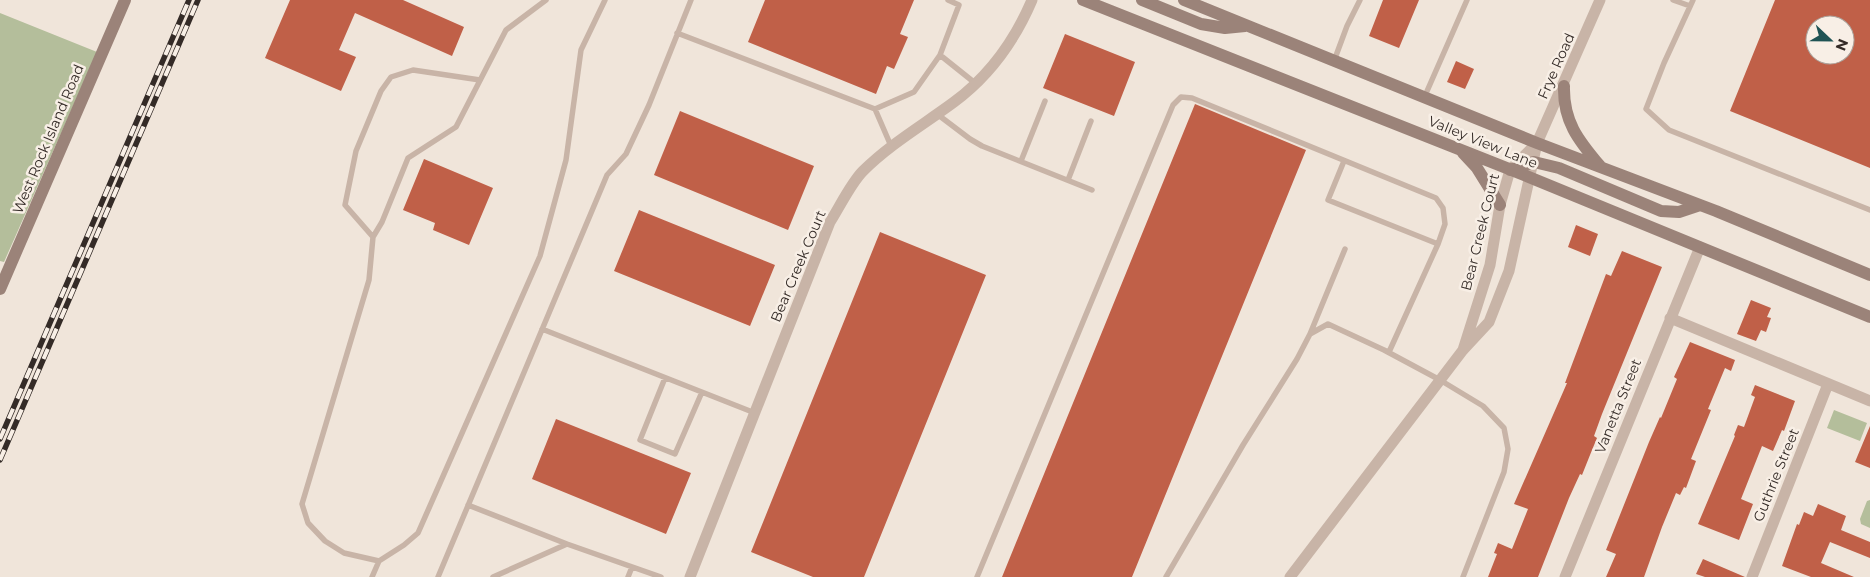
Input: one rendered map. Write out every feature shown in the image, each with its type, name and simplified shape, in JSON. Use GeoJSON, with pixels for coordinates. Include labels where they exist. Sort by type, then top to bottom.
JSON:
{"type":"FeatureCollection","features":[{"type":"Feature","properties":{"kind":"main road","name":"West Rock Island Road"},"geometry":{"type":"LineString","coordinates":[[0,290],[124,0]]}},
{"type":"Feature","properties":{"kind":"main road","name":"Valley View Lane"},"geometry":{"type":"LineString","coordinates":[[1083,0],[1531,178],[1870,316]]}},
{"type":"Feature","properties":{"kind":"main road"},"geometry":{"type":"LineString","coordinates":[[1142,0],[1201,24],[1225,28],[1248,26]]}},
{"type":"Feature","properties":{"kind":"main road","name":"Valley View Lane"},"geometry":{"type":"LineString","coordinates":[[1184,0],[1424,98],[1700,205],[1870,274]]}},
{"type":"Feature","properties":{"kind":"main road"},"geometry":{"type":"LineString","coordinates":[[1564,86],[1563,101],[1567,118],[1582,144],[1602,168]]}},
{"type":"Feature","properties":{"kind":"main road"},"geometry":{"type":"LineString","coordinates":[[1460,150],[1477,168],[1500,205]]}},
{"type":"Feature","properties":{"kind":"main road"},"geometry":{"type":"LineString","coordinates":[[1510,170],[1534,162],[1559,168],[1661,211],[1679,212],[1700,205]]}},
{"type":"Feature","properties":{"kind":"street","name":"Bear Creek Court"},"geometry":{"type":"LineString","coordinates":[[690,577],[830,222],[861,173],[891,146],[956,101],[995,64],[1021,25],[1032,0]]}},
{"type":"Feature","properties":{"kind":"street","name":"Frye Road"},"geometry":{"type":"LineString","coordinates":[[1537,143],[1564,86],[1600,0]]}},
{"type":"Feature","properties":{"kind":"street","name":"Bear Creek Court"},"geometry":{"type":"LineString","coordinates":[[1290,577],[1463,350],[1489,322],[1510,270],[1537,143]]}},
{"type":"Feature","properties":{"kind":"street","name":"Bear Creek Court"},"geometry":{"type":"LineString","coordinates":[[1463,350],[1490,265],[1500,205],[1510,170],[1537,143]]}},
{"type":"Feature","properties":{"kind":"street","name":"Vanetta Street"},"geometry":{"type":"LineString","coordinates":[[1565,577],[1700,247]]}},
{"type":"Feature","properties":{"kind":"street"},"geometry":{"type":"LineString","coordinates":[[1670,318],[1828,384],[1866,397]]}},
{"type":"Feature","properties":{"kind":"street","name":"Guthrie Street"},"geometry":{"type":"LineString","coordinates":[[1752,577],[1828,384]]}},
{"type":"Feature","properties":{"kind":"lane"},"geometry":{"type":"LineString","coordinates":[[379,561],[344,553],[325,541],[308,523],[302,504],[369,280],[373,237],[382,222],[408,158],[456,127],[506,30],[546,0]]}},
{"type":"Feature","properties":{"kind":"lane"},"geometry":{"type":"LineString","coordinates":[[372,577],[379,561],[404,545],[418,532],[540,256],[566,160],[582,50],[605,0]]}},
{"type":"Feature","properties":{"kind":"lane"},"geometry":{"type":"LineString","coordinates":[[438,577],[607,175],[626,154],[649,105],[691,0]]}},
{"type":"Feature","properties":{"kind":"lane"},"geometry":{"type":"LineString","coordinates":[[678,33],[875,109],[914,92],[940,55],[959,5],[948,0]]}},
{"type":"Feature","properties":{"kind":"lane"},"geometry":{"type":"LineString","coordinates":[[1334,61],[1347,26],[1360,0]]}},
{"type":"Feature","properties":{"kind":"lane"},"geometry":{"type":"LineString","coordinates":[[1424,98],[1467,0]]}},
{"type":"Feature","properties":{"kind":"lane"},"geometry":{"type":"LineString","coordinates":[[1673,0],[1690,6]]}},
{"type":"Feature","properties":{"kind":"lane"},"geometry":{"type":"LineString","coordinates":[[1693,0],[1664,63],[1646,109],[1669,130],[1870,210]]}},
{"type":"Feature","properties":{"kind":"lane"},"geometry":{"type":"LineString","coordinates":[[940,55],[975,83]]}},
{"type":"Feature","properties":{"kind":"lane"},"geometry":{"type":"LineString","coordinates":[[373,237],[345,205],[356,151],[381,91],[392,76],[412,70],[480,80]]}},
{"type":"Feature","properties":{"kind":"lane"},"geometry":{"type":"LineString","coordinates":[[977,577],[1173,104],[1181,97],[1192,98],[1436,198],[1443,208],[1445,224],[1438,244],[1389,352]]}},
{"type":"Feature","properties":{"kind":"lane"},"geometry":{"type":"LineString","coordinates":[[1021,161],[1046,101]]}},
{"type":"Feature","properties":{"kind":"lane"},"geometry":{"type":"LineString","coordinates":[[875,109],[891,146]]}},
{"type":"Feature","properties":{"kind":"lane"},"geometry":{"type":"LineString","coordinates":[[937,114],[970,139],[1092,190]]}},
{"type":"Feature","properties":{"kind":"lane"},"geometry":{"type":"LineString","coordinates":[[1068,180],[1091,121]]}},
{"type":"Feature","properties":{"kind":"lane"},"geometry":{"type":"LineString","coordinates":[[1344,161],[1328,200],[1438,244]]}},
{"type":"Feature","properties":{"kind":"lane"},"geometry":{"type":"LineString","coordinates":[[1166,577],[1238,454],[1297,359],[1310,334],[1345,249]]}},
{"type":"Feature","properties":{"kind":"lane"},"geometry":{"type":"LineString","coordinates":[[1310,334],[1328,324],[1389,352],[1483,406],[1504,428],[1508,449],[1504,472],[1463,577]]}},
{"type":"Feature","properties":{"kind":"lane"},"geometry":{"type":"LineString","coordinates":[[542,329],[755,413]]}},
{"type":"Feature","properties":{"kind":"lane"},"geometry":{"type":"LineString","coordinates":[[665,378],[640,440],[675,454],[702,392]]}},
{"type":"Feature","properties":{"kind":"lane"},"geometry":{"type":"LineString","coordinates":[[468,504],[567,544],[661,577]]}},
{"type":"Feature","properties":{"kind":"lane"},"geometry":{"type":"LineString","coordinates":[[494,577],[567,544]]}},
{"type":"Feature","properties":{"kind":"lane"},"geometry":{"type":"LineString","coordinates":[[628,577],[632,567]]}},
{"type":"Feature","properties":{"kind":"green space"},"geometry":{"type":"Polygon","coordinates":[[[0,13],[97,52],[4,262],[0,261],[0,13]]]}},
{"type":"Feature","properties":{"kind":"green space"},"geometry":{"type":"Polygon","coordinates":[[[1834,410],[1867,423],[1860,441],[1827,428],[1834,410]]]}},
{"type":"Feature","properties":{"kind":"green space"},"geometry":{"type":"Polygon","coordinates":[[[1870,500],[1870,528],[1861,524],[1860,519],[1867,501],[1870,500]]]}},
{"type":"Feature","properties":{"kind":"building"},"geometry":{"type":"Polygon","coordinates":[[[290,0],[403,0],[464,27],[452,56],[355,13],[339,50],[356,57],[341,91],[265,58],[290,0]]]}},
{"type":"Feature","properties":{"kind":"building"},"geometry":{"type":"Polygon","coordinates":[[[765,0],[914,0],[900,34],[908,37],[894,69],[887,66],[876,94],[748,42],[765,0]]]}},
{"type":"Feature","properties":{"kind":"building"},"geometry":{"type":"Polygon","coordinates":[[[1383,0],[1419,0],[1399,48],[1369,36],[1383,0]]]}},
{"type":"Feature","properties":{"kind":"building"},"geometry":{"type":"Polygon","coordinates":[[[1775,0],[1870,0],[1870,168],[1730,111],[1775,0]]]}},
{"type":"Feature","properties":{"kind":"building"},"geometry":{"type":"Polygon","coordinates":[[[1065,34],[1135,62],[1114,116],[1043,88],[1065,34]]]}},
{"type":"Feature","properties":{"kind":"building"},"geometry":{"type":"Polygon","coordinates":[[[1456,61],[1474,69],[1465,89],[1447,82],[1456,61]]]}},
{"type":"Feature","properties":{"kind":"building"},"geometry":{"type":"Polygon","coordinates":[[[1195,104],[1306,150],[1132,577],[1002,577],[1195,104]]]}},
{"type":"Feature","properties":{"kind":"building"},"geometry":{"type":"Polygon","coordinates":[[[680,111],[814,166],[788,230],[654,175],[680,111]]]}},
{"type":"Feature","properties":{"kind":"building"},"geometry":{"type":"Polygon","coordinates":[[[424,159],[493,188],[469,245],[433,230],[435,223],[403,210],[424,159]]]}},
{"type":"Feature","properties":{"kind":"building"},"geometry":{"type":"Polygon","coordinates":[[[639,210],[775,265],[750,326],[614,271],[639,210]]]}},
{"type":"Feature","properties":{"kind":"building"},"geometry":{"type":"Polygon","coordinates":[[[1576,225],[1598,234],[1590,256],[1568,247],[1576,225]]]}},
{"type":"Feature","properties":{"kind":"building"},"geometry":{"type":"Polygon","coordinates":[[[880,232],[986,275],[864,577],[813,577],[751,552],[880,232]]]}},
{"type":"Feature","properties":{"kind":"building"},"geometry":{"type":"Polygon","coordinates":[[[1622,251],[1662,267],[1602,414],[1594,436],[1597,438],[1582,475],[1580,474],[1569,498],[1538,577],[1488,577],[1497,554],[1494,553],[1498,543],[1512,549],[1528,509],[1514,504],[1567,383],[1565,383],[1606,274],[1611,276],[1622,251]]]}},
{"type":"Feature","properties":{"kind":"building"},"geometry":{"type":"Polygon","coordinates":[[[1751,300],[1771,308],[1767,317],[1771,318],[1766,332],[1761,330],[1756,341],[1737,334],[1751,300]]]}},
{"type":"Feature","properties":{"kind":"building"},"geometry":{"type":"Polygon","coordinates":[[[1690,342],[1735,360],[1731,371],[1725,368],[1708,409],[1711,410],[1691,459],[1696,461],[1686,488],[1684,487],[1680,495],[1676,493],[1644,577],[1606,577],[1616,554],[1606,550],[1649,442],[1677,379],[1674,377],[1690,342]]]}},
{"type":"Feature","properties":{"kind":"building"},"geometry":{"type":"Polygon","coordinates":[[[1755,385],[1795,401],[1784,431],[1782,430],[1773,451],[1762,446],[1741,499],[1753,504],[1739,540],[1698,524],[1738,425],[1744,427],[1755,397],[1751,395],[1755,385]]]}},
{"type":"Feature","properties":{"kind":"building"},"geometry":{"type":"Polygon","coordinates":[[[556,419],[691,473],[666,534],[532,479],[556,419]]]}},
{"type":"Feature","properties":{"kind":"building"},"geometry":{"type":"Polygon","coordinates":[[[1870,426],[1870,468],[1855,462],[1870,426]]]}},
{"type":"Feature","properties":{"kind":"building"},"geometry":{"type":"Polygon","coordinates":[[[1818,504],[1846,516],[1841,530],[1870,542],[1870,558],[1830,542],[1821,563],[1854,577],[1811,577],[1782,566],[1797,524],[1799,525],[1804,512],[1813,516],[1818,504]]]}},
{"type":"Feature","properties":{"kind":"building"},"geometry":{"type":"Polygon","coordinates":[[[1703,559],[1745,577],[1705,577],[1696,574],[1703,559]]]}},
{"type":"Feature","properties":{"kind":"railway"},"geometry":{"type":"LineString","coordinates":[[0,439],[189,0]]}},
{"type":"Feature","properties":{"kind":"railway"},"geometry":{"type":"LineString","coordinates":[[0,460],[198,0]]}}]}
